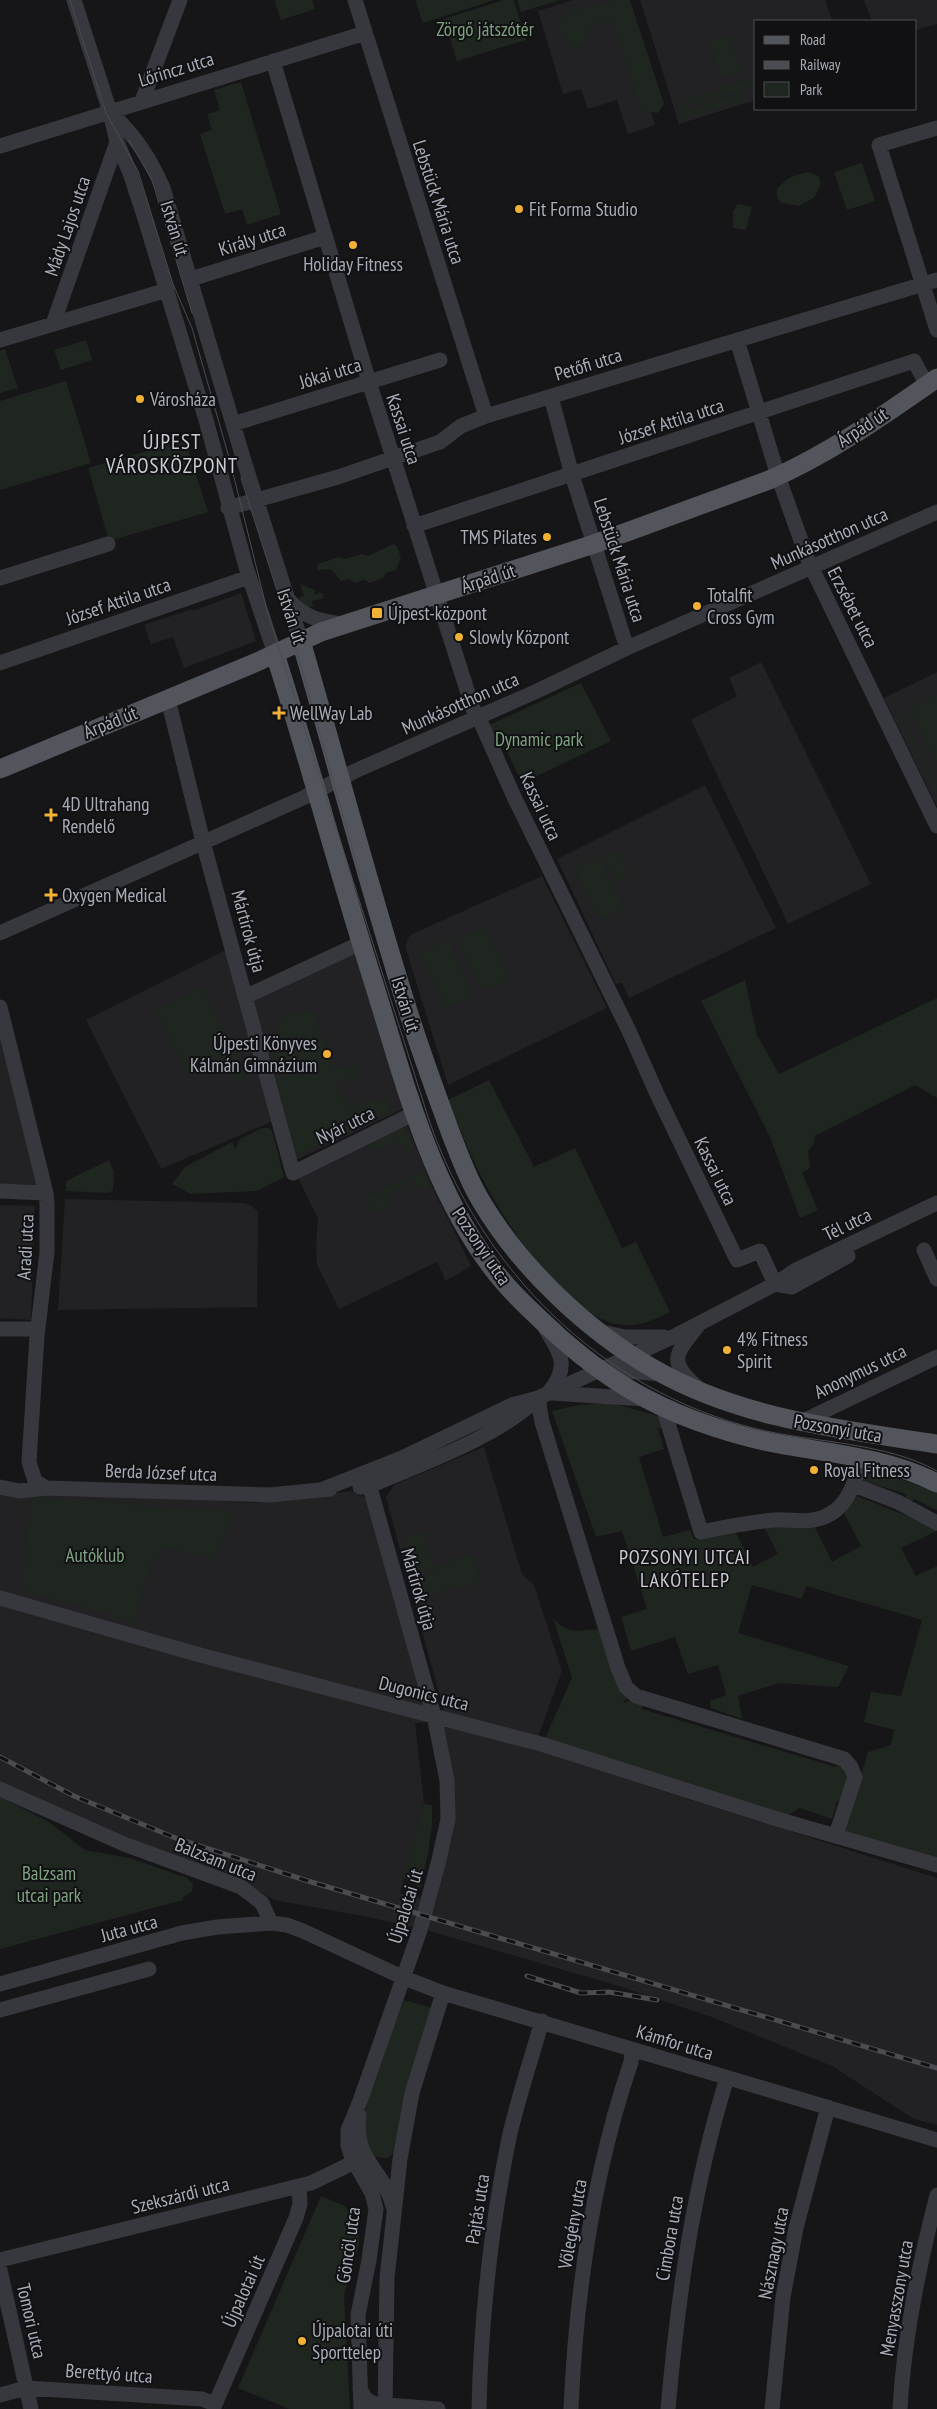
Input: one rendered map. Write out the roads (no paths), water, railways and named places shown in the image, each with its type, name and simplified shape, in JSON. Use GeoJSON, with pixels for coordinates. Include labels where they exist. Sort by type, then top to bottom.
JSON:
{"type":"FeatureCollection","features":[{"type":"Feature","properties":{"kind":"main road","name":"Árpád út"},"geometry":{"type":"LineString","coordinates":[[0,769],[275,654],[301,641],[437,594],[594,544],[778,476],[835,445],[932,381]]}},
{"type":"Feature","properties":{"kind":"main road","name":"István út"},"geometry":{"type":"LineString","coordinates":[[301,641],[382,930],[427,1072],[451,1132]]}},
{"type":"Feature","properties":{"kind":"main road","name":"István út"},"geometry":{"type":"LineString","coordinates":[[275,654],[408,1093]]}},
{"type":"Feature","properties":{"kind":"main road","name":"Pozsonyi utca"},"geometry":{"type":"LineString","coordinates":[[408,1093],[442,1181],[475,1242],[506,1284],[540,1320],[600,1369],[655,1403],[716,1428],[781,1445],[861,1458],[902,1468],[937,1484]]}},
{"type":"Feature","properties":{"kind":"main road","name":"Pozsonyi utca"},"geometry":{"type":"LineString","coordinates":[[451,1132],[480,1200],[510,1244],[549,1289],[601,1332],[632,1354],[664,1374],[702,1392],[761,1414],[937,1444]]}},
{"type":"Feature","properties":{"kind":"street","name":"István út"},"geometry":{"type":"LineString","coordinates":[[74,0],[110,112],[117,142],[130,173],[167,290],[206,420],[228,508],[275,654]]}},
{"type":"Feature","properties":{"kind":"street"},"geometry":{"type":"LineString","coordinates":[[142,101],[180,0]]}},
{"type":"Feature","properties":{"kind":"street","name":"Lebstück Mária utca"},"geometry":{"type":"LineString","coordinates":[[355,0],[486,416]]}},
{"type":"Feature","properties":{"kind":"street","name":"Lőrincz utca"},"geometry":{"type":"LineString","coordinates":[[0,146],[365,33]]}},
{"type":"Feature","properties":{"kind":"street","name":"Kassai utca"},"geometry":{"type":"LineString","coordinates":[[273,61],[369,382],[473,709],[629,1031],[657,1094],[737,1260],[760,1251],[775,1284]]}},
{"type":"Feature","properties":{"kind":"street","name":"István út"},"geometry":{"type":"LineString","coordinates":[[110,112],[128,128],[154,167],[163,188],[233,424],[301,641]]}},
{"type":"Feature","properties":{"kind":"street"},"geometry":{"type":"LineString","coordinates":[[937,128],[878,145],[930,282],[937,330]]}},
{"type":"Feature","properties":{"kind":"street","name":"Mády Lajos utca"},"geometry":{"type":"LineString","coordinates":[[53,324],[117,142]]}},
{"type":"Feature","properties":{"kind":"street","name":"Király utca"},"geometry":{"type":"LineString","coordinates":[[191,279],[325,237]]}},
{"type":"Feature","properties":{"kind":"street","name":"Petőfi utca"},"geometry":{"type":"LineString","coordinates":[[228,508],[258,501],[393,459],[440,442],[460,426],[486,416],[930,282]]}},
{"type":"Feature","properties":{"kind":"street"},"geometry":{"type":"LineString","coordinates":[[0,340],[167,290]]}},
{"type":"Feature","properties":{"kind":"street","name":"Erzsébet utca"},"geometry":{"type":"LineString","coordinates":[[737,340],[778,476],[811,567],[937,826]]}},
{"type":"Feature","properties":{"kind":"street","name":"Jókai utca"},"geometry":{"type":"LineString","coordinates":[[233,424],[440,360]]}},
{"type":"Feature","properties":{"kind":"street","name":"József Attila utca"},"geometry":{"type":"LineString","coordinates":[[414,526],[914,361],[932,381]]}},
{"type":"Feature","properties":{"kind":"street","name":"Lebstück Mária utca"},"geometry":{"type":"LineString","coordinates":[[551,396],[572,475],[627,648]]}},
{"type":"Feature","properties":{"kind":"street","name":"Munkásotthon utca"},"geometry":{"type":"LineString","coordinates":[[0,933],[627,648],[738,601],[937,512]]}},
{"type":"Feature","properties":{"kind":"street"},"geometry":{"type":"LineString","coordinates":[[0,578],[108,544]]}},
{"type":"Feature","properties":{"kind":"street","name":"József Attila utca"},"geometry":{"type":"LineString","coordinates":[[0,663],[249,577]]}},
{"type":"Feature","properties":{"kind":"street"},"geometry":{"type":"LineString","coordinates":[[286,597],[298,610],[311,618],[344,625]]}},
{"type":"Feature","properties":{"kind":"street","name":"Mártírok útja"},"geometry":{"type":"LineString","coordinates":[[168,699],[203,842],[293,1173]]}},
{"type":"Feature","properties":{"kind":"street"},"geometry":{"type":"LineString","coordinates":[[246,997],[361,943]]}},
{"type":"Feature","properties":{"kind":"street","name":"Aradi utca"},"geometry":{"type":"LineString","coordinates":[[0,1007],[46,1193],[48,1236],[38,1329],[29,1462],[35,1481],[46,1488]]}},
{"type":"Feature","properties":{"kind":"street","name":"Nyár utca"},"geometry":{"type":"LineString","coordinates":[[293,1173],[415,1113]]}},
{"type":"Feature","properties":{"kind":"street"},"geometry":{"type":"LineString","coordinates":[[0,1191],[46,1193]]}},
{"type":"Feature","properties":{"kind":"street","name":"Tél utca"},"geometry":{"type":"LineString","coordinates":[[632,1354],[675,1336],[775,1284],[796,1270],[937,1203]]}},
{"type":"Feature","properties":{"kind":"street","name":"Tél utca"},"geometry":{"type":"LineString","coordinates":[[775,1284],[792,1287],[833,1264],[937,1214]]}},
{"type":"Feature","properties":{"kind":"street"},"geometry":{"type":"LineString","coordinates":[[924,1250],[937,1279]]}},
{"type":"Feature","properties":{"kind":"street"},"geometry":{"type":"LineString","coordinates":[[540,1320],[557,1350],[562,1367],[559,1379],[543,1396],[542,1422],[618,1668],[626,1687],[636,1696],[844,1759],[851,1767],[855,1777],[836,1835]]}},
{"type":"Feature","properties":{"kind":"street"},"geometry":{"type":"LineString","coordinates":[[700,1323],[680,1348],[676,1358],[678,1366],[684,1375],[702,1392]]}},
{"type":"Feature","properties":{"kind":"street"},"geometry":{"type":"LineString","coordinates":[[0,1328],[38,1329]]}},
{"type":"Feature","properties":{"kind":"street"},"geometry":{"type":"LineString","coordinates":[[601,1332],[640,1338],[675,1336]]}},
{"type":"Feature","properties":{"kind":"street"},"geometry":{"type":"LineString","coordinates":[[600,1369],[632,1354]]}},
{"type":"Feature","properties":{"kind":"street","name":"Anonymus utca"},"geometry":{"type":"LineString","coordinates":[[800,1422],[937,1357]]}},
{"type":"Feature","properties":{"kind":"street"},"geometry":{"type":"LineString","coordinates":[[600,1369],[664,1374]]}},
{"type":"Feature","properties":{"kind":"street","name":"Berda József utca"},"geometry":{"type":"LineString","coordinates":[[0,1487],[20,1491],[46,1488],[270,1495],[321,1490],[368,1480],[450,1443],[516,1418],[543,1396],[600,1369]]}},
{"type":"Feature","properties":{"kind":"street"},"geometry":{"type":"LineString","coordinates":[[543,1396],[655,1403]]}},
{"type":"Feature","properties":{"kind":"street","name":"Pozsonyi utca"},"geometry":{"type":"LineString","coordinates":[[655,1403],[702,1532],[776,1520],[813,1520],[834,1513],[848,1499],[861,1458]]}},
{"type":"Feature","properties":{"kind":"street","name":"Mártírok útja"},"geometry":{"type":"LineString","coordinates":[[368,1480],[434,1716]]}},
{"type":"Feature","properties":{"kind":"street"},"geometry":{"type":"LineString","coordinates":[[854,1485],[898,1502],[937,1523]]}},
{"type":"Feature","properties":{"kind":"street","name":"Dugonics utca"},"geometry":{"type":"LineString","coordinates":[[0,1598],[106,1626],[200,1655],[540,1744],[937,1865]]}},
{"type":"Feature","properties":{"kind":"street","name":"Újpalotai út"},"geometry":{"type":"LineString","coordinates":[[360,2101],[423,1919],[448,1819],[447,1780],[434,1716]]}},
{"type":"Feature","properties":{"kind":"street","name":"Balzsam utca"},"geometry":{"type":"LineString","coordinates":[[0,1789],[124,1844],[241,1887],[262,1902],[270,1923]]}},
{"type":"Feature","properties":{"kind":"street"},"geometry":{"type":"LineString","coordinates":[[270,1923],[287,1925],[303,1931],[402,1977]]}},
{"type":"Feature","properties":{"kind":"street","name":"Juta utca"},"geometry":{"type":"LineString","coordinates":[[0,1984],[182,1933],[217,1927],[270,1923]]}},
{"type":"Feature","properties":{"kind":"street"},"geometry":{"type":"LineString","coordinates":[[0,2010],[149,1969]]}},
{"type":"Feature","properties":{"kind":"street","name":"Kámfor utca"},"geometry":{"type":"LineString","coordinates":[[402,1977],[443,1993],[937,2140]]}},
{"type":"Feature","properties":{"kind":"street","name":"Göncöl utca"},"geometry":{"type":"LineString","coordinates":[[381,2408],[387,2278],[400,2159],[409,2109],[443,1993]]}},
{"type":"Feature","properties":{"kind":"street","name":"Pajtás utca"},"geometry":{"type":"LineString","coordinates":[[480,2409],[482,2327],[494,2219],[510,2136],[542,2021]]}},
{"type":"Feature","properties":{"kind":"street","name":"Vőlegény utca"},"geometry":{"type":"LineString","coordinates":[[571,2409],[574,2339],[586,2255],[603,2164],[632,2062],[632,2050]]}},
{"type":"Feature","properties":{"kind":"street","name":"Cimbora utca"},"geometry":{"type":"LineString","coordinates":[[668,2409],[683,2263],[699,2184],[726,2078]]}},
{"type":"Feature","properties":{"kind":"street","name":"Göncöl utca"},"geometry":{"type":"LineString","coordinates":[[360,2101],[348,2130],[348,2145],[359,2160],[386,2188],[393,2205],[394,2217]]}},
{"type":"Feature","properties":{"kind":"street","name":"Násznagy utca"},"geometry":{"type":"LineString","coordinates":[[772,2409],[776,2352],[796,2228],[828,2107]]}},
{"type":"Feature","properties":{"kind":"street","name":"Göncöl utca"},"geometry":{"type":"LineString","coordinates":[[359,2160],[372,2193],[376,2210],[369,2260],[358,2315],[361,2409]]}},
{"type":"Feature","properties":{"kind":"street","name":"Szekszárdi utca"},"geometry":{"type":"LineString","coordinates":[[0,2260],[321,2180],[359,2160]]}},
{"type":"Feature","properties":{"kind":"street","name":"Újpalotai út"},"geometry":{"type":"LineString","coordinates":[[214,2407],[296,2218],[300,2204],[299,2186]]}},
{"type":"Feature","properties":{"kind":"street","name":"Menyasszony utca"},"geometry":{"type":"LineString","coordinates":[[900,2409],[910,2320],[937,2195]]}},
{"type":"Feature","properties":{"kind":"street","name":"Tomori utca"},"geometry":{"type":"LineString","coordinates":[[0,2270],[31,2409]]}},
{"type":"Feature","properties":{"kind":"street","name":"Berettyó utca"},"geometry":{"type":"LineString","coordinates":[[0,2395],[26,2388],[202,2399],[214,2407]]}},
{"type":"Feature","properties":{"kind":"street"},"geometry":{"type":"LineString","coordinates":[[360,2389],[366,2399],[381,2408],[438,2409]]}},
{"type":"Feature","properties":{"kind":"tram line"},"geometry":{"type":"LineString","coordinates":[[70,0],[106,113],[138,171],[173,284],[192,328],[230,461],[267,610],[429,1120],[451,1174],[480,1226],[514,1273],[554,1316],[599,1354],[648,1386],[700,1411],[757,1429],[849,1444],[895,1454],[917,1461],[937,1471]]}},
{"type":"Feature","properties":{"kind":"tram line"},"geometry":{"type":"LineString","coordinates":[[129,140],[152,180],[192,313]]}},
{"type":"Feature","properties":{"kind":"tram line"},"geometry":{"type":"LineString","coordinates":[[241,478],[298,656],[360,876]]}},
{"type":"Feature","properties":{"kind":"railway"},"geometry":{"type":"LineString","coordinates":[[0,1757],[74,1796],[178,1839],[308,1881],[937,2068]]}},
{"type":"Feature","properties":{"kind":"railway"},"geometry":{"type":"LineString","coordinates":[[527,1976],[581,1993],[609,1992],[657,2000]]}},
{"type":"Feature","properties":{"kind":"place","name":"Fit Forma Studio"},"geometry":{"type":"Point","coordinates":[519,209]}},
{"type":"Feature","properties":{"kind":"place","name":"Holiday Fitness"},"geometry":{"type":"Point","coordinates":[353,245]}},
{"type":"Feature","properties":{"kind":"place","name":"Városháza"},"geometry":{"type":"Point","coordinates":[140,399]}},
{"type":"Feature","properties":{"kind":"place","name":"TMS Pilates"},"geometry":{"type":"Point","coordinates":[547,537]}},
{"type":"Feature","properties":{"kind":"place","name":"Totalfit Cross Gym"},"geometry":{"type":"Point","coordinates":[697,606]}},
{"type":"Feature","properties":{"kind":"place","name":"Újpest-központ"},"geometry":{"type":"Point","coordinates":[377,613]}},
{"type":"Feature","properties":{"kind":"place","name":"Slowly Központ"},"geometry":{"type":"Point","coordinates":[459,637]}},
{"type":"Feature","properties":{"kind":"place","name":"WellWay Lab"},"geometry":{"type":"Point","coordinates":[279,713]}},
{"type":"Feature","properties":{"kind":"place","name":"4D Ultrahang Rendelő"},"geometry":{"type":"Point","coordinates":[51,815]}},
{"type":"Feature","properties":{"kind":"place","name":"Oxygen Medical"},"geometry":{"type":"Point","coordinates":[51,895]}},
{"type":"Feature","properties":{"kind":"place","name":"Újpesti Könyves Kálmán Gimnázium"},"geometry":{"type":"Point","coordinates":[327,1054]}},
{"type":"Feature","properties":{"kind":"place","name":"4% Fitness Spirit"},"geometry":{"type":"Point","coordinates":[727,1350]}},
{"type":"Feature","properties":{"kind":"place","name":"Royal Fitness"},"geometry":{"type":"Point","coordinates":[814,1470]}},
{"type":"Feature","properties":{"kind":"place","name":"Újpalotai úti Sporttelep"},"geometry":{"type":"Point","coordinates":[302,2341]}},
{"type":"Feature","properties":{"kind":"district","name":"ÚJPEST VÁROSKÖZPONT"},"geometry":{"type":"Point","coordinates":[172,453]}},
{"type":"Feature","properties":{"kind":"district","name":"POZSONYI UTCAI LAKÓTELEP"},"geometry":{"type":"Point","coordinates":[685,1568]}},
{"type":"Feature","properties":{"kind":"park label","name":"Zörgő játszótér"},"geometry":{"type":"Point","coordinates":[485,29]}},
{"type":"Feature","properties":{"kind":"park label","name":"Dynamic park"},"geometry":{"type":"Point","coordinates":[539,739]}},
{"type":"Feature","properties":{"kind":"park label","name":"Autóklub"},"geometry":{"type":"Point","coordinates":[95,1555]}},
{"type":"Feature","properties":{"kind":"park label","name":"Balzsam utcai park"},"geometry":{"type":"Point","coordinates":[49,1884]}}]}
